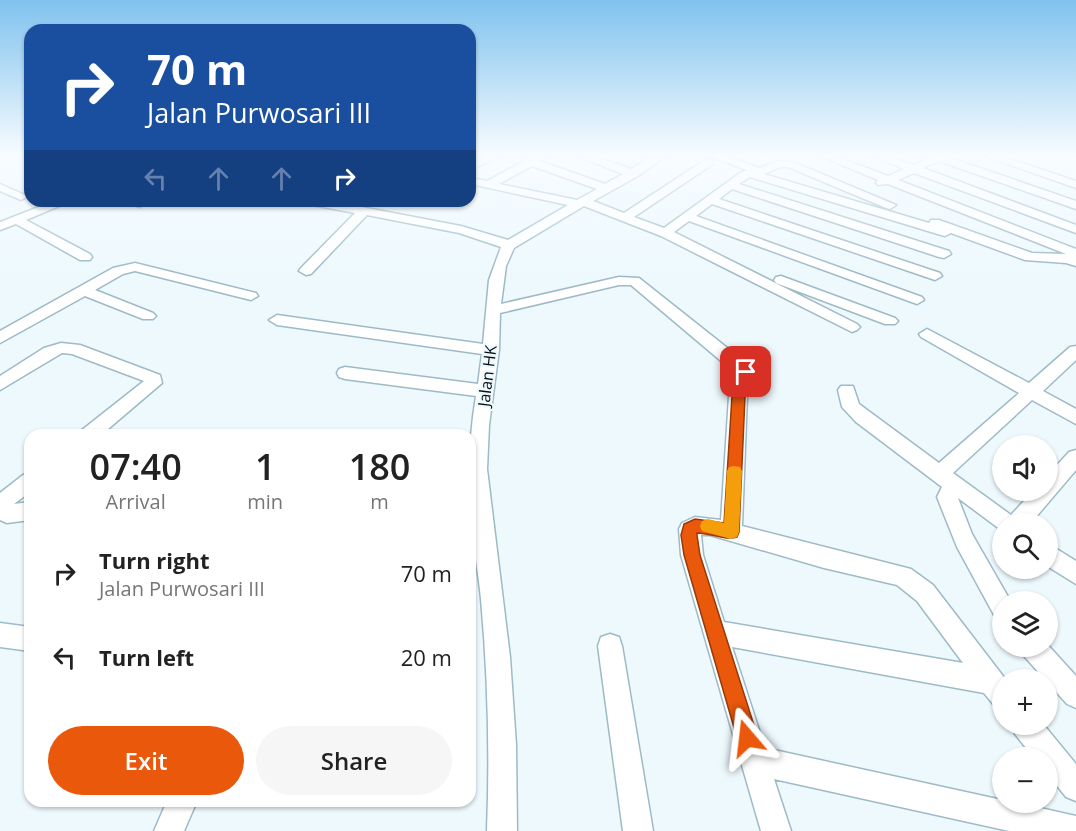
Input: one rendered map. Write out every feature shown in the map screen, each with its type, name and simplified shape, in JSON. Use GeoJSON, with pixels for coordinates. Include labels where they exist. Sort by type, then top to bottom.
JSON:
{"type":"FeatureCollection","features":[{"type":"Feature","properties":{"kind":"street"},"geometry":{"type":"LineString","coordinates":[[0,205],[21,197],[14,194]]}},
{"type":"Feature","properties":{"kind":"street"},"geometry":{"type":"LineString","coordinates":[[534,194],[582,203],[626,217],[890,321]]}},
{"type":"Feature","properties":{"kind":"street"},"geometry":{"type":"LineString","coordinates":[[341,207],[461,230],[509,246],[596,194]]}},
{"type":"Feature","properties":{"kind":"street"},"geometry":{"type":"LineString","coordinates":[[626,217],[659,194]]}},
{"type":"Feature","properties":{"kind":"street"},"geometry":{"type":"LineString","coordinates":[[665,233],[718,194]]}},
{"type":"Feature","properties":{"kind":"street"},"geometry":{"type":"LineString","coordinates":[[757,194],[944,254]]}},
{"type":"Feature","properties":{"kind":"street"},"geometry":{"type":"LineString","coordinates":[[834,194],[855,199],[945,232]]}},
{"type":"Feature","properties":{"kind":"street"},"geometry":{"type":"LineString","coordinates":[[837,194],[1013,252],[1042,259],[1072,260],[1075,253],[924,194]]}},
{"type":"Feature","properties":{"kind":"street"},"geometry":{"type":"LineString","coordinates":[[845,194],[855,199]]}},
{"type":"Feature","properties":{"kind":"street"},"geometry":{"type":"LineString","coordinates":[[784,281],[839,221],[855,199],[864,194]]}},
{"type":"Feature","properties":{"kind":"street"},"geometry":{"type":"LineString","coordinates":[[981,194],[1076,229]]}},
{"type":"Feature","properties":{"kind":"street"},"geometry":{"type":"LineString","coordinates":[[1044,194],[1076,205]]}},
{"type":"Feature","properties":{"kind":"street"},"geometry":{"type":"LineString","coordinates":[[710,200],[935,276]]}},
{"type":"Feature","properties":{"kind":"street"},"geometry":{"type":"LineString","coordinates":[[0,226],[50,207]]}},
{"type":"Feature","properties":{"kind":"street"},"geometry":{"type":"LineString","coordinates":[[306,271],[364,212]]}},
{"type":"Feature","properties":{"kind":"street"},"geometry":{"type":"LineString","coordinates":[[688,217],[918,300]]}},
{"type":"Feature","properties":{"kind":"street"},"geometry":{"type":"LineString","coordinates":[[17,220],[85,257]]}},
{"type":"Feature","properties":{"kind":"street"},"geometry":{"type":"LineString","coordinates":[[665,233],[852,327]]}},
{"type":"Feature","properties":{"kind":"street","name":"Jalan HK"},"geometry":{"type":"LineString","coordinates":[[476,459],[491,350],[493,310],[502,260],[509,246]]}},
{"type":"Feature","properties":{"kind":"street"},"geometry":{"type":"LineString","coordinates":[[0,338],[118,271],[135,267],[251,296]]}},
{"type":"Feature","properties":{"kind":"street"},"geometry":{"type":"LineString","coordinates":[[493,310],[620,281],[634,281],[740,366],[749,376],[738,396],[731,532]]}},
{"type":"Feature","properties":{"kind":"street"},"geometry":{"type":"LineString","coordinates":[[85,291],[148,316]]}},
{"type":"Feature","properties":{"kind":"street"},"geometry":{"type":"LineString","coordinates":[[277,320],[491,350]]}},
{"type":"Feature","properties":{"kind":"street"},"geometry":{"type":"LineString","coordinates":[[927,334],[1076,417]]}},
{"type":"Feature","properties":{"kind":"street"},"geometry":{"type":"LineString","coordinates":[[0,384],[61,348],[74,349],[154,379],[142,394],[97,429]]}},
{"type":"Feature","properties":{"kind":"street"},"geometry":{"type":"LineString","coordinates":[[993,591],[965,542],[953,515],[947,498],[947,478],[1030,390],[1076,351]]}},
{"type":"Feature","properties":{"kind":"street"},"geometry":{"type":"LineString","coordinates":[[345,373],[486,391]]}},
{"type":"Feature","properties":{"kind":"street"},"geometry":{"type":"LineString","coordinates":[[847,390],[851,407],[862,417],[993,513]]}},
{"type":"Feature","properties":{"kind":"street"},"geometry":{"type":"LineString","coordinates":[[1058,477],[1076,457]]}},
{"type":"Feature","properties":{"kind":"street"},"geometry":{"type":"LineString","coordinates":[[0,504],[24,486]]}},
{"type":"Feature","properties":{"kind":"street","name":"Jalan HK"},"geometry":{"type":"LineString","coordinates":[[476,488],[493,601],[504,782],[502,831]]}},
{"type":"Feature","properties":{"kind":"street"},"geometry":{"type":"LineString","coordinates":[[1026,513],[1037,501]]}},
{"type":"Feature","properties":{"kind":"street"},"geometry":{"type":"LineString","coordinates":[[0,509],[8,514],[24,512]]}},
{"type":"Feature","properties":{"kind":"street"},"geometry":{"type":"LineString","coordinates":[[776,831],[692,555],[690,529],[695,526],[710,526],[824,558],[903,576],[925,593],[992,683]]}},
{"type":"Feature","properties":{"kind":"street"},"geometry":{"type":"LineString","coordinates":[[1058,561],[1076,574]]}},
{"type":"Feature","properties":{"kind":"street"},"geometry":{"type":"LineString","coordinates":[[716,632],[992,687]]}},
{"type":"Feature","properties":{"kind":"street"},"geometry":{"type":"LineString","coordinates":[[0,634],[24,638]]}},
{"type":"Feature","properties":{"kind":"street"},"geometry":{"type":"LineString","coordinates":[[610,645],[638,831]]}},
{"type":"Feature","properties":{"kind":"street"},"geometry":{"type":"LineString","coordinates":[[1042,657],[1076,695]]}},
{"type":"Feature","properties":{"kind":"street"},"geometry":{"type":"LineString","coordinates":[[1034,735],[1076,787]]}},
{"type":"Feature","properties":{"kind":"street"},"geometry":{"type":"LineString","coordinates":[[754,760],[1076,831]]}},
{"type":"Feature","properties":{"kind":"street"},"geometry":{"type":"LineString","coordinates":[[169,831],[179,807]]}},
{"type":"Feature","properties":{"kind":"slow traffic"},"geometry":{"type":"LineString","coordinates":[[708,526],[731,532],[734,471]]}},
{"type":"Feature","properties":{"kind":"route"},"geometry":{"type":"LineString","coordinates":[[746,372],[749,376],[748,381],[738,396],[731,532],[710,526],[695,526],[690,529],[689,535],[692,555],[747,738]]}}]}
